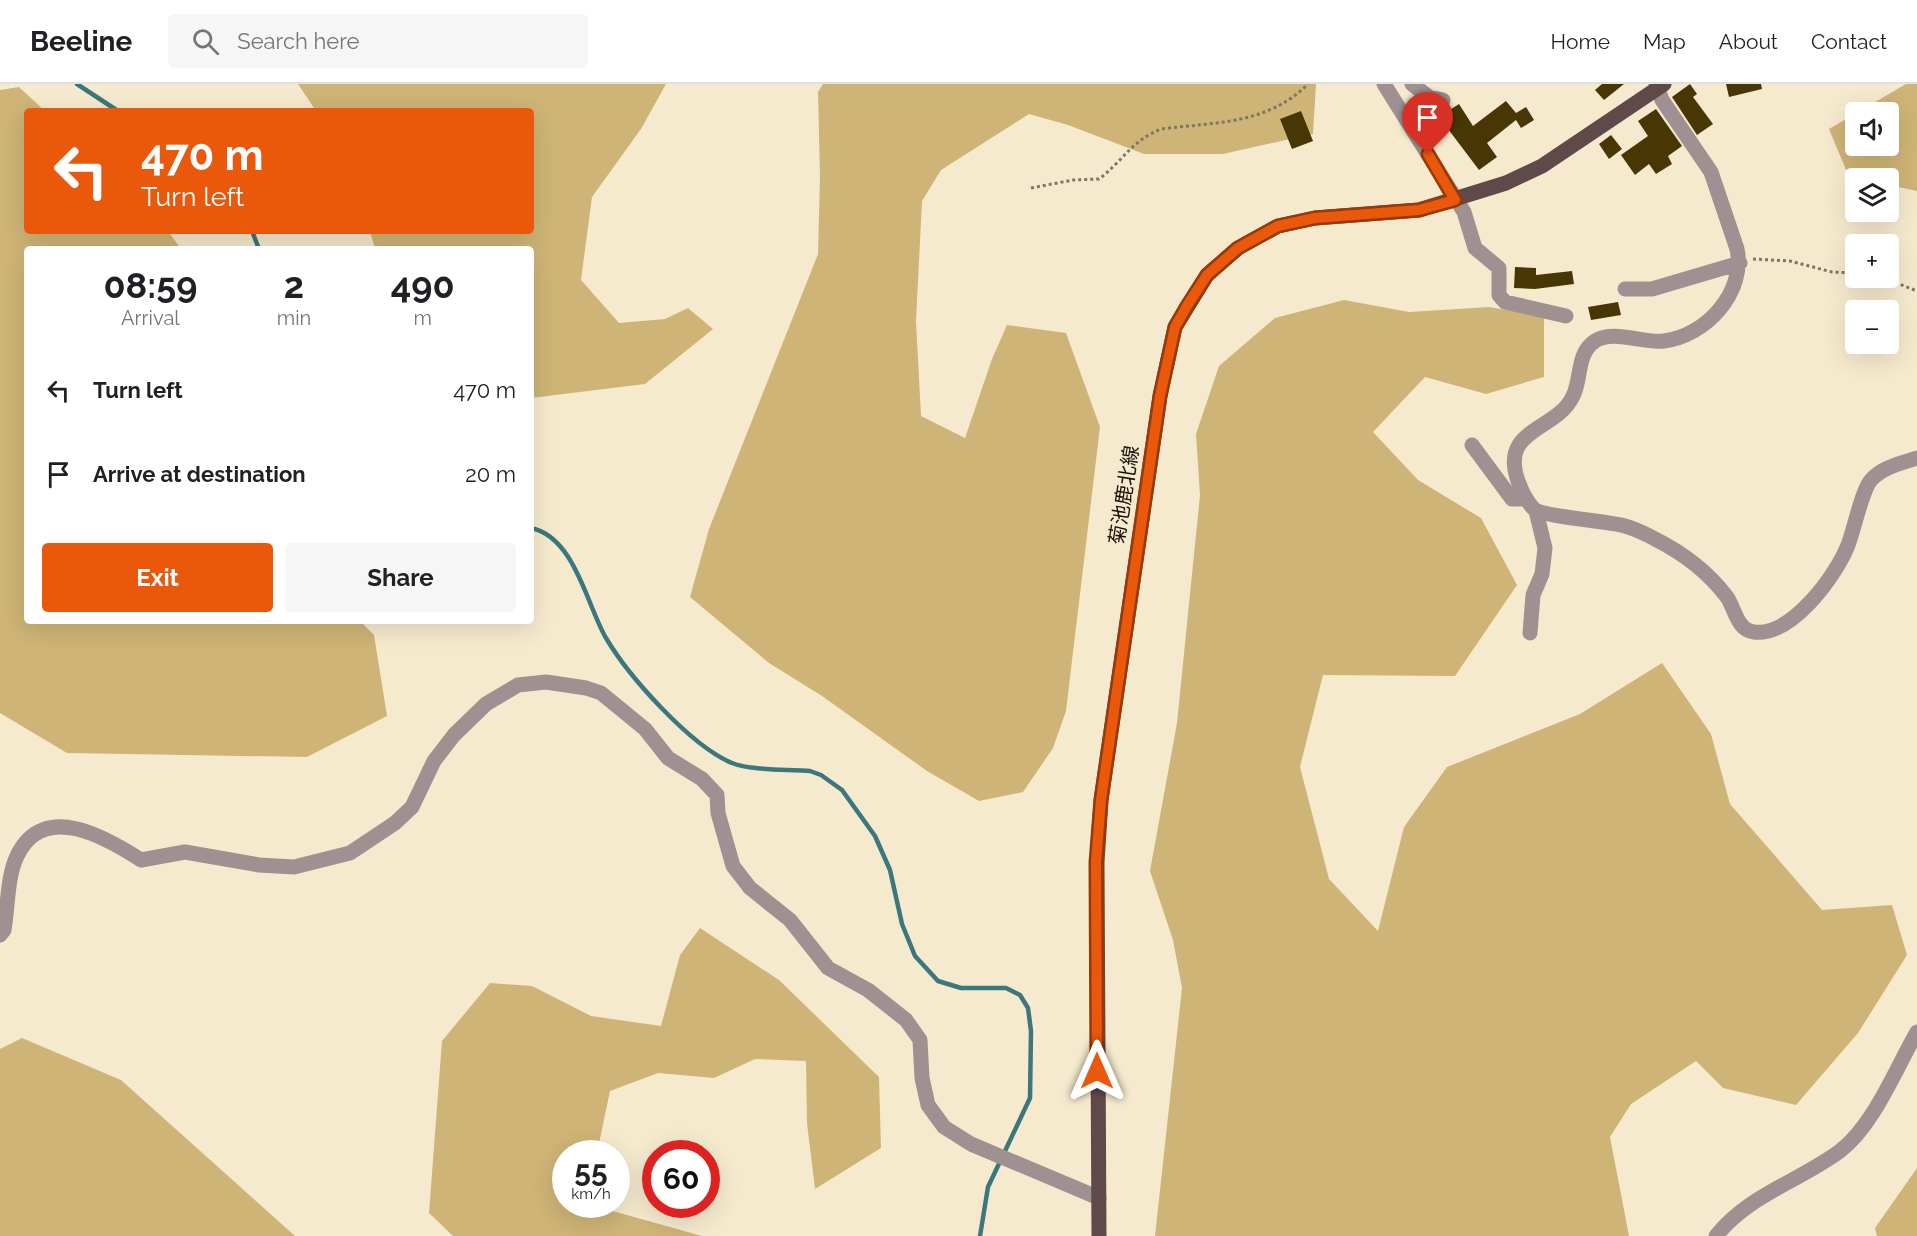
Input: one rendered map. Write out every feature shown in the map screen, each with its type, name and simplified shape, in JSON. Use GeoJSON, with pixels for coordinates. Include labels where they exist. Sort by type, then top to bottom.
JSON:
{"type":"FeatureCollection","features":[{"type":"Feature","properties":{"kind":"main road","name":"菊池鹿北線"},"geometry":{"type":"LineString","coordinates":[[1099,1236],[1096,862],[1101,800],[1160,396],[1175,327],[1207,275],[1238,248],[1278,226],[1315,218],[1419,210],[1506,183],[1542,166],[1659,85]]}},
{"type":"Feature","properties":{"kind":"street"},"geometry":{"type":"LineString","coordinates":[[1384,84],[1464,212],[1475,249],[1499,268],[1499,295],[1505,302],[1566,316]]}},
{"type":"Feature","properties":{"kind":"street"},"geometry":{"type":"LineString","coordinates":[[1412,84],[1429,97],[1443,100]]}},
{"type":"Feature","properties":{"kind":"street"},"geometry":{"type":"LineString","coordinates":[[1530,633],[1533,596],[1542,574],[1545,548],[1536,511],[1526,500],[1515,473],[1514,459],[1519,445],[1527,435],[1564,410],[1574,395],[1581,360],[1589,347],[1597,340],[1612,337],[1664,342],[1689,334],[1708,322],[1722,306],[1735,283],[1740,262],[1711,172],[1662,100],[1659,85]]}},
{"type":"Feature","properties":{"kind":"street"},"geometry":{"type":"LineString","coordinates":[[1625,289],[1652,289],[1740,262]]}},
{"type":"Feature","properties":{"kind":"street"},"geometry":{"type":"LineString","coordinates":[[1472,445],[1512,499],[1526,500]]}},
{"type":"Feature","properties":{"kind":"street"},"geometry":{"type":"LineString","coordinates":[[1536,511],[1625,526],[1655,538],[1691,560],[1708,576],[1728,598],[1740,625],[1752,632],[1770,631],[1787,624],[1805,610],[1826,580],[1847,548],[1870,481],[1880,472],[1917,458]]}},
{"type":"Feature","properties":{"kind":"street"},"geometry":{"type":"LineString","coordinates":[[0,935],[4,930],[17,856],[39,832],[61,826],[82,828],[113,842],[141,860],[185,852],[259,865],[294,867],[323,861],[350,853],[395,823],[412,807],[434,761],[454,735],[486,704],[518,685],[546,682],[586,688],[601,693],[645,729],[668,758],[702,779],[717,795],[718,813],[734,866],[750,888],[790,920],[828,968],[868,990],[906,1020],[920,1040],[922,1078],[928,1105],[944,1127],[972,1144],[1099,1198]]}},
{"type":"Feature","properties":{"kind":"street"},"geometry":{"type":"LineString","coordinates":[[1716,1236],[1729,1220],[1754,1199],[1801,1176],[1842,1149],[1860,1129],[1917,1032]]}},
{"type":"Feature","properties":{"kind":"path"},"geometry":{"type":"LineString","coordinates":[[1030,188],[1073,180],[1099,179],[1137,141],[1161,129],[1256,117],[1277,109],[1308,84]]}},
{"type":"Feature","properties":{"kind":"path"},"geometry":{"type":"LineString","coordinates":[[1740,262],[1752,259],[1790,261],[1832,272],[1845,273]]}},
{"type":"Feature","properties":{"kind":"path"},"geometry":{"type":"LineString","coordinates":[[1899,284],[1917,291]]}},
{"type":"Feature","properties":{"kind":"shaded area"},"geometry":{"type":"Polygon","coordinates":[[[298,84],[666,84],[641,129],[592,197],[581,280],[619,323],[665,319],[688,308],[713,329],[645,384],[534,398],[534,246],[374,246],[371,234],[534,234],[534,108],[314,108],[298,84]]]}},
{"type":"Feature","properties":{"kind":"shaded area"},"geometry":{"type":"Polygon","coordinates":[[[823,84],[1316,84],[1313,134],[1223,154],[1144,154],[1068,125],[1029,114],[941,170],[922,201],[916,321],[921,416],[965,438],[992,359],[1007,325],[1066,333],[1100,427],[1066,711],[1053,748],[1023,792],[979,801],[927,771],[822,696],[769,663],[690,597],[709,529],[818,254],[820,177],[818,92],[823,84]]]}},
{"type":"Feature","properties":{"kind":"shaded area"},"geometry":{"type":"Polygon","coordinates":[[[1906,84],[1917,84],[1917,191],[1899,187],[1899,168],[1845,168],[1829,129],[1845,120],[1845,156],[1899,156],[1899,102],[1875,102],[1906,84]]]}},
{"type":"Feature","properties":{"kind":"shaded area"},"geometry":{"type":"Polygon","coordinates":[[[19,87],[42,108],[24,108],[24,234],[170,234],[179,246],[24,246],[24,624],[363,624],[374,635],[387,716],[307,757],[67,753],[0,713],[0,90],[19,87]]]}},
{"type":"Feature","properties":{"kind":"shaded area"},"geometry":{"type":"Polygon","coordinates":[[[1344,300],[1409,312],[1489,307],[1544,316],[1544,377],[1486,394],[1425,377],[1373,432],[1418,480],[1481,518],[1517,585],[1455,676],[1323,675],[1300,767],[1329,879],[1378,931],[1404,827],[1447,767],[1580,714],[1662,663],[1711,734],[1730,804],[1822,910],[1892,905],[1907,955],[1858,1033],[1796,1105],[1723,1088],[1696,1061],[1631,1104],[1610,1137],[1629,1236],[1155,1236],[1182,988],[1173,940],[1150,871],[1177,723],[1200,495],[1196,434],[1219,366],[1275,318],[1344,300]]]}},
{"type":"Feature","properties":{"kind":"shaded area"},"geometry":{"type":"Polygon","coordinates":[[[700,928],[779,980],[879,1077],[881,1148],[815,1189],[807,1123],[806,1061],[755,1059],[714,1078],[658,1073],[610,1091],[600,1140],[552,1140],[552,1218],[630,1218],[630,1216],[702,1236],[453,1236],[429,1213],[442,1041],[490,983],[532,986],[591,1016],[661,1026],[680,955],[700,928]]]}},
{"type":"Feature","properties":{"kind":"shaded area"},"geometry":{"type":"Polygon","coordinates":[[[22,1038],[121,1080],[295,1236],[0,1236],[0,1049],[22,1038]]]}},
{"type":"Feature","properties":{"kind":"shaded area"},"geometry":{"type":"Polygon","coordinates":[[[1917,1168],[1917,1236],[1877,1236],[1875,1228],[1917,1168]]]}},
{"type":"Feature","properties":{"kind":"building"},"geometry":{"type":"Polygon","coordinates":[[[1602,84],[1624,84],[1604,100],[1595,90],[1602,84]]]}},
{"type":"Feature","properties":{"kind":"building"},"geometry":{"type":"Polygon","coordinates":[[[1690,84],[1697,94],[1693,97],[1713,124],[1697,135],[1672,97],[1690,84]]]}},
{"type":"Feature","properties":{"kind":"building"},"geometry":{"type":"Polygon","coordinates":[[[1726,84],[1761,84],[1762,89],[1729,97],[1726,84]]]}},
{"type":"Feature","properties":{"kind":"building"},"geometry":{"type":"Polygon","coordinates":[[[1506,101],[1516,113],[1526,107],[1534,120],[1521,128],[1516,120],[1487,143],[1497,157],[1479,170],[1439,117],[1459,104],[1473,126],[1506,101]]]}},
{"type":"Feature","properties":{"kind":"building"},"geometry":{"type":"Polygon","coordinates":[[[1656,109],[1682,146],[1668,156],[1672,164],[1656,174],[1649,164],[1635,175],[1621,155],[1648,136],[1638,121],[1656,109]]]}},
{"type":"Feature","properties":{"kind":"building"},"geometry":{"type":"Polygon","coordinates":[[[1301,111],[1313,141],[1292,149],[1280,119],[1301,111]]]}},
{"type":"Feature","properties":{"kind":"building"},"geometry":{"type":"Polygon","coordinates":[[[1611,135],[1622,149],[1609,159],[1599,144],[1611,135]]]}},
{"type":"Feature","properties":{"kind":"building"},"geometry":{"type":"Polygon","coordinates":[[[1515,267],[1536,268],[1536,275],[1572,271],[1574,284],[1535,289],[1514,288],[1515,267]]]}},
{"type":"Feature","properties":{"kind":"building"},"geometry":{"type":"Polygon","coordinates":[[[1618,302],[1621,315],[1591,320],[1588,307],[1618,302]]]}},
{"type":"Feature","properties":{"kind":"waterway"},"geometry":{"type":"LineString","coordinates":[[77,84],[113,108]]}},
{"type":"Feature","properties":{"kind":"waterway"},"geometry":{"type":"LineString","coordinates":[[253,234],[258,246]]}},
{"type":"Feature","properties":{"kind":"waterway"},"geometry":{"type":"LineString","coordinates":[[534,529],[546,534],[559,544],[569,558],[599,624],[616,654],[662,709],[698,742],[740,766],[810,771],[821,775],[842,790],[875,836],[890,870],[902,924],[915,956],[938,981],[961,988],[1006,988],[1020,995],[1028,1008],[1031,1031],[1030,1098],[988,1187],[980,1236]]}},
{"type":"Feature","properties":{"kind":"route"},"geometry":{"type":"LineString","coordinates":[[1097,1071],[1096,862],[1101,800],[1160,396],[1175,327],[1207,275],[1238,248],[1278,226],[1315,218],[1419,210],[1455,200],[1428,154]]}}]}
